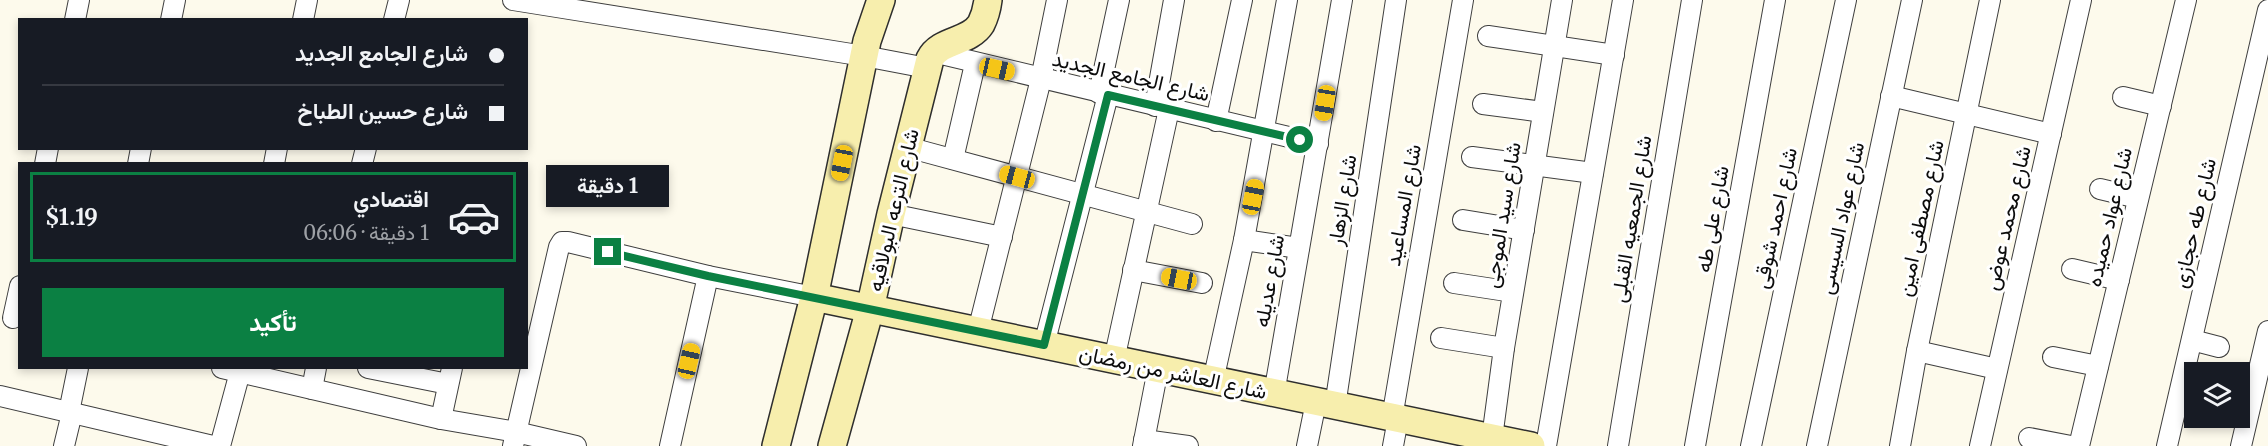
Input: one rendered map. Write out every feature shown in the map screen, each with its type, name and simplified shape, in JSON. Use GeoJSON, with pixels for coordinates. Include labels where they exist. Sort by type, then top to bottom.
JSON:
{"type":"FeatureCollection","features":[{"type":"Feature","properties":{"kind":"street"},"geometry":{"type":"LineString","coordinates":[[75,18],[79,0]]}},
{"type":"Feature","properties":{"kind":"street"},"geometry":{"type":"LineString","coordinates":[[171,18],[175,0]]}},
{"type":"Feature","properties":{"kind":"street"},"geometry":{"type":"LineString","coordinates":[[303,18],[307,0]]}},
{"type":"Feature","properties":{"kind":"street"},"geometry":{"type":"LineString","coordinates":[[394,18],[399,0]]}},
{"type":"Feature","properties":{"kind":"street","name":"شارع الجامع الجديد"},"geometry":{"type":"LineString","coordinates":[[513,0],[538,2],[864,56],[975,63],[1318,144]]}},
{"type":"Feature","properties":{"kind":"street"},"geometry":{"type":"LineString","coordinates":[[776,446],[814,297],[864,56],[881,0]]}},
{"type":"Feature","properties":{"kind":"street"},"geometry":{"type":"LineString","coordinates":[[930,60],[942,46],[973,32],[980,26],[985,16],[988,0]]}},
{"type":"Feature","properties":{"kind":"street"},"geometry":{"type":"LineString","coordinates":[[978,332],[1041,79],[1057,0]]}},
{"type":"Feature","properties":{"kind":"street"},"geometry":{"type":"LineString","coordinates":[[1044,345],[1082,194],[1104,94],[1119,0]]}},
{"type":"Feature","properties":{"kind":"street"},"geometry":{"type":"LineString","coordinates":[[1114,360],[1146,211],[1162,108],[1174,0]]}},
{"type":"Feature","properties":{"kind":"street"},"geometry":{"type":"LineString","coordinates":[[1216,121],[1242,0]]}},
{"type":"Feature","properties":{"kind":"street"},"geometry":{"type":"LineString","coordinates":[[1213,381],[1265,132],[1287,0]]}},
{"type":"Feature","properties":{"kind":"street","name":"شارع عديله"},"geometry":{"type":"LineString","coordinates":[[1274,393],[1342,0]]}},
{"type":"Feature","properties":{"kind":"street","name":"شارع الزهار"},"geometry":{"type":"LineString","coordinates":[[1307,446],[1325,404],[1396,0]]}},
{"type":"Feature","properties":{"kind":"street","name":"شارع المساعيد"},"geometry":{"type":"LineString","coordinates":[[1393,446],[1395,419],[1463,0]]}},
{"type":"Feature","properties":{"kind":"street","name":"شارع سيد الموجى"},"geometry":{"type":"LineString","coordinates":[[1479,440],[1504,348],[1562,0]]}},
{"type":"Feature","properties":{"kind":"street"},"geometry":{"type":"LineString","coordinates":[[1546,446],[1623,0]]}},
{"type":"Feature","properties":{"kind":"street","name":"شارع الجمعيه القبلى"},"geometry":{"type":"LineString","coordinates":[[1618,446],[1692,0]]}},
{"type":"Feature","properties":{"kind":"street","name":"شارع على طه"},"geometry":{"type":"LineString","coordinates":[[1695,446],[1775,0]]}},
{"type":"Feature","properties":{"kind":"street","name":"شارع احمد شوقى"},"geometry":{"type":"LineString","coordinates":[[1751,446],[1846,0]]}},
{"type":"Feature","properties":{"kind":"street","name":"شارع عواد السيسى"},"geometry":{"type":"LineString","coordinates":[[1817,446],[1912,0]]}},
{"type":"Feature","properties":{"kind":"street","name":"شارع مصطفى امين"},"geometry":{"type":"LineString","coordinates":[[1900,446],[1917,351],[1990,0]]}},
{"type":"Feature","properties":{"kind":"street","name":"شارع محمد عوض"},"geometry":{"type":"LineString","coordinates":[[1980,446],[2081,0]]}},
{"type":"Feature","properties":{"kind":"street","name":"شارع عواد حميده"},"geometry":{"type":"LineString","coordinates":[[2079,446],[2186,0]]}},
{"type":"Feature","properties":{"kind":"street","name":"شارع طه حجازى"},"geometry":{"type":"LineString","coordinates":[[2167,446],[2268,10]]}},
{"type":"Feature","properties":{"kind":"street"},"geometry":{"type":"LineString","coordinates":[[1488,36],[1614,55]]}},
{"type":"Feature","properties":{"kind":"street","name":"شارع الترعه البولاقيه"},"geometry":{"type":"LineString","coordinates":[[832,446],[870,309],[907,147],[930,60]]}},
{"type":"Feature","properties":{"kind":"street"},"geometry":{"type":"LineString","coordinates":[[952,159],[975,63]]}},
{"type":"Feature","properties":{"kind":"street"},"geometry":{"type":"LineString","coordinates":[[1891,96],[2051,134]]}},
{"type":"Feature","properties":{"kind":"street"},"geometry":{"type":"LineString","coordinates":[[2123,97],[2161,106]]}},
{"type":"Feature","properties":{"kind":"street"},"geometry":{"type":"LineString","coordinates":[[1483,104],[1544,112]]}},
{"type":"Feature","properties":{"kind":"street"},"geometry":{"type":"LineString","coordinates":[[907,147],[1192,224]]}},
{"type":"Feature","properties":{"kind":"street"},"geometry":{"type":"LineString","coordinates":[[1472,157],[1593,173]]}},
{"type":"Feature","properties":{"kind":"street"},"geometry":{"type":"LineString","coordinates":[[2100,189],[2138,198]]}},
{"type":"Feature","properties":{"kind":"street"},"geometry":{"type":"LineString","coordinates":[[891,214],[1002,237]]}},
{"type":"Feature","properties":{"kind":"street"},"geometry":{"type":"LineString","coordinates":[[1463,220],[1524,230]]}},
{"type":"Feature","properties":{"kind":"street"},"geometry":{"type":"LineString","coordinates":[[1244,240],[1299,248]]}},
{"type":"Feature","properties":{"kind":"street"},"geometry":{"type":"LineString","coordinates":[[515,439],[562,242],[708,276],[814,297]]}},
{"type":"Feature","properties":{"kind":"street"},"geometry":{"type":"LineString","coordinates":[[2072,269],[2119,280]]}},
{"type":"Feature","properties":{"kind":"street"},"geometry":{"type":"LineString","coordinates":[[1133,270],[1202,283]]}},
{"type":"Feature","properties":{"kind":"street"},"geometry":{"type":"LineString","coordinates":[[670,446],[708,276]]}},
{"type":"Feature","properties":{"kind":"street"},"geometry":{"type":"LineString","coordinates":[[1454,283],[1513,292]]}},
{"type":"Feature","properties":{"kind":"street"},"geometry":{"type":"LineString","coordinates":[[11,318],[18,293]]}},
{"type":"Feature","properties":{"kind":"street","name":"شارع العاشر من رمضان"},"geometry":{"type":"LineString","coordinates":[[814,297],[1395,419],[1479,440],[1531,446]]}},
{"type":"Feature","properties":{"kind":"street"},"geometry":{"type":"LineString","coordinates":[[2241,446],[2260,404],[2268,331]]}},
{"type":"Feature","properties":{"kind":"street"},"geometry":{"type":"LineString","coordinates":[[1441,338],[1504,348]]}},
{"type":"Feature","properties":{"kind":"street"},"geometry":{"type":"LineString","coordinates":[[2192,340],[2219,347]]}},
{"type":"Feature","properties":{"kind":"street"},"geometry":{"type":"LineString","coordinates":[[1917,351],[1997,369]]}},
{"type":"Feature","properties":{"kind":"street"},"geometry":{"type":"LineString","coordinates":[[2053,357],[2098,366]]}},
{"type":"Feature","properties":{"kind":"street"},"geometry":{"type":"LineString","coordinates":[[64,446],[78,369]]}},
{"type":"Feature","properties":{"kind":"street"},"geometry":{"type":"LineString","coordinates":[[220,446],[232,369],[515,439],[576,446]]}},
{"type":"Feature","properties":{"kind":"street"},"geometry":{"type":"LineString","coordinates":[[312,389],[316,369]]}},
{"type":"Feature","properties":{"kind":"street"},"geometry":{"type":"LineString","coordinates":[[378,369],[450,376],[441,419]]}},
{"type":"Feature","properties":{"kind":"street"},"geometry":{"type":"LineString","coordinates":[[1158,369],[1144,443],[1188,446]]}},
{"type":"Feature","properties":{"kind":"street"},"geometry":{"type":"LineString","coordinates":[[1,400],[70,412],[151,439],[213,446]]}},
{"type":"Feature","properties":{"kind":"street"},"geometry":{"type":"LineString","coordinates":[[2029,438],[2072,446]]}},
{"type":"Feature","properties":{"kind":"route"},"geometry":{"type":"LineString","coordinates":[[608,252],[708,276],[1044,345],[1108,95],[1300,140]]}}]}
